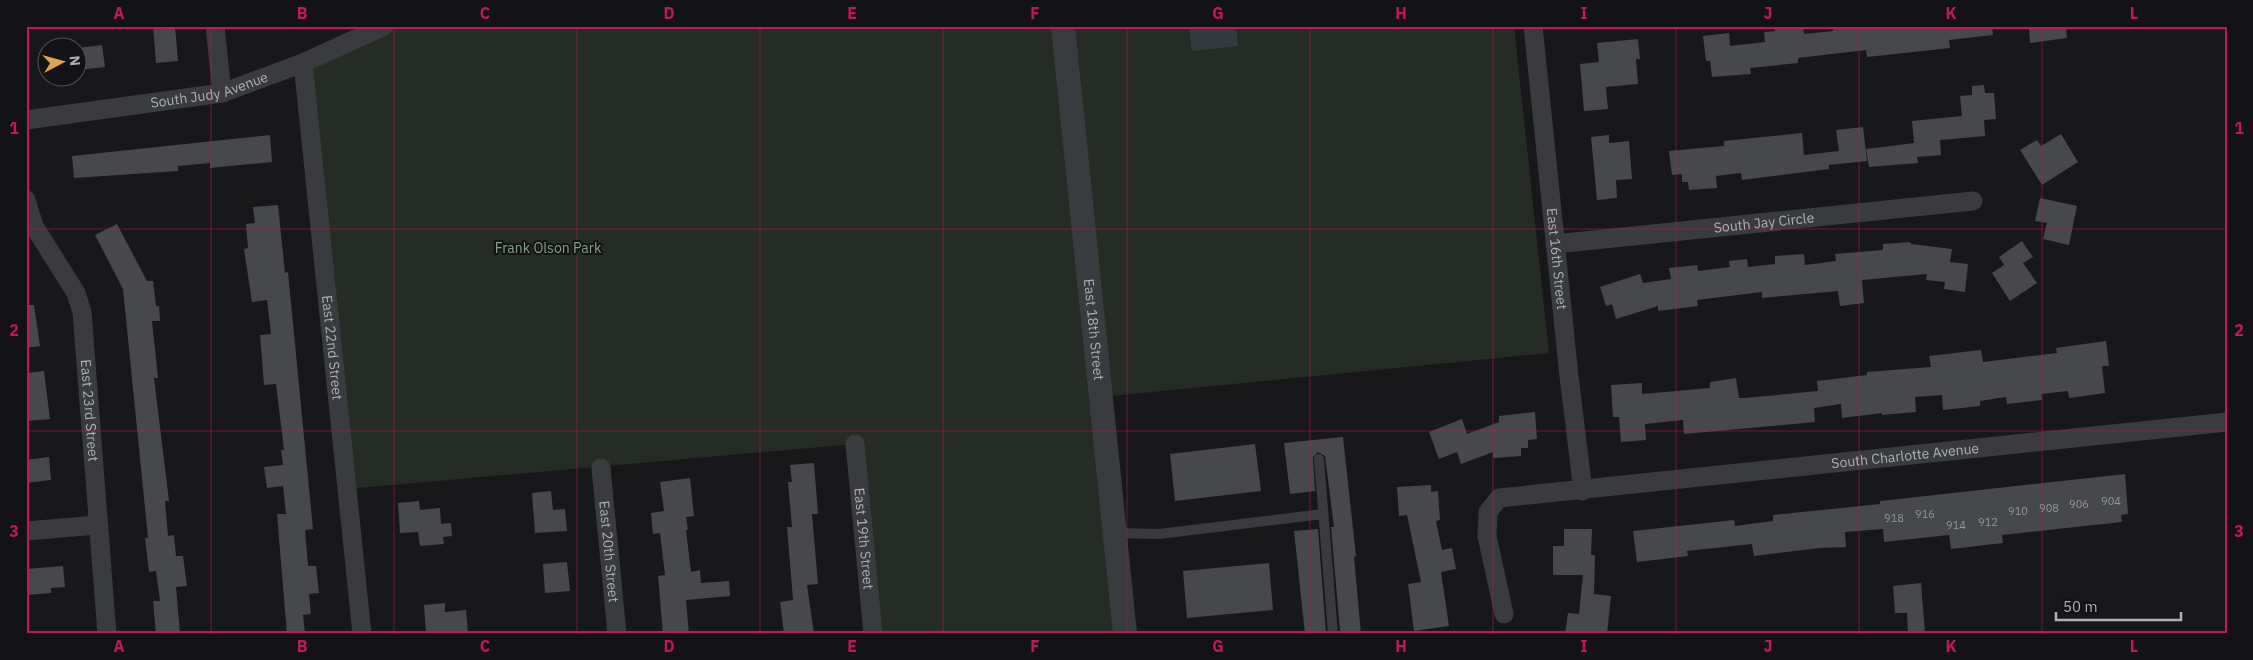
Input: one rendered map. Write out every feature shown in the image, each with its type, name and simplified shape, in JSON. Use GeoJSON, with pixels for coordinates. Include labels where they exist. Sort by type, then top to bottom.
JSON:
{"type":"FeatureCollection","features":[{"type":"Feature","properties":{"kind":"street"},"geometry":{"type":"LineString","coordinates":[[215,26],[222,93]]}},
{"type":"Feature","properties":{"kind":"street","name":"South Judy Avenue"},"geometry":{"type":"LineString","coordinates":[[26,120],[222,93],[303,62],[384,26]]}},
{"type":"Feature","properties":{"kind":"street","name":"East 18th Street"},"geometry":{"type":"LineString","coordinates":[[1063,26],[1125,634]]}},
{"type":"Feature","properties":{"kind":"street","name":"East 16th Street"},"geometry":{"type":"LineString","coordinates":[[1533,26],[1583,491]]}},
{"type":"Feature","properties":{"kind":"street","name":"East 22nd Street"},"geometry":{"type":"LineString","coordinates":[[303,62],[362,634]]}},
{"type":"Feature","properties":{"kind":"street","name":"East 23rd Street"},"geometry":{"type":"LineString","coordinates":[[26,200],[34,226],[76,294],[82,312],[97,525],[107,634]]}},
{"type":"Feature","properties":{"kind":"street","name":"South Jay Circle"},"geometry":{"type":"LineString","coordinates":[[1555,244],[1973,201]]}},
{"type":"Feature","properties":{"kind":"street","name":"South Charlotte Avenue"},"geometry":{"type":"LineString","coordinates":[[1504,614],[1488,536],[1488,512],[1499,498],[1583,491],[2227,422]]}},
{"type":"Feature","properties":{"kind":"street","name":"East 19th Street"},"geometry":{"type":"LineString","coordinates":[[854,444],[873,634]]}},
{"type":"Feature","properties":{"kind":"street","name":"East 20th Street"},"geometry":{"type":"LineString","coordinates":[[601,468],[617,634]]}},
{"type":"Feature","properties":{"kind":"street"},"geometry":{"type":"LineString","coordinates":[[26,531],[97,525]]}},
{"type":"Feature","properties":{"kind":"lane"},"geometry":{"type":"LineString","coordinates":[[1319,459],[1333,634]]}},
{"type":"Feature","properties":{"kind":"lane"},"geometry":{"type":"LineString","coordinates":[[1115,533],[1159,534],[1323,514]]}},
{"type":"Feature","properties":{"kind":"green space","name":"Frank Olson Park"},"geometry":{"type":"Polygon","coordinates":[[[384,26],[1514,26],[1549,353],[1101,397],[1125,634],[873,634],[854,444],[347,489],[303,63],[384,26]]]}},
{"type":"Feature","properties":{"kind":"shaded area"},"geometry":{"type":"Polygon","coordinates":[[[1189,26],[1236,26],[1238,46],[1192,51],[1189,26]]]}},
{"type":"Feature","properties":{"kind":"building"},"geometry":{"type":"Polygon","coordinates":[[[153,26],[175,26],[178,61],[156,63],[153,26]]]}},
{"type":"Feature","properties":{"kind":"building"},"geometry":{"type":"Polygon","coordinates":[[[1774,26],[1803,26],[1804,34],[1833,31],[1832,26],[1902,26],[1902,28],[1992,26],[1993,35],[1949,40],[1950,48],[1867,57],[1866,50],[1798,58],[1798,63],[1750,68],[1751,74],[1712,77],[1710,61],[1706,61],[1703,36],[1729,33],[1730,46],[1765,42],[1764,32],[1775,31],[1774,26]]]}},
{"type":"Feature","properties":{"kind":"building"},"geometry":{"type":"Polygon","coordinates":[[[2029,26],[2066,26],[2067,38],[2030,43],[2029,26]]]}},
{"type":"Feature","properties":{"kind":"building"},"geometry":{"type":"Polygon","coordinates":[[[1638,39],[1640,59],[1636,59],[1638,84],[1606,87],[1608,109],[1584,111],[1580,64],[1599,62],[1597,43],[1638,39]]]}},
{"type":"Feature","properties":{"kind":"building"},"geometry":{"type":"Polygon","coordinates":[[[102,45],[105,67],[88,69],[88,47],[102,45]]]}},
{"type":"Feature","properties":{"kind":"building"},"geometry":{"type":"Polygon","coordinates":[[[1984,85],[1985,93],[1994,93],[1996,119],[1984,120],[1985,136],[1940,140],[1941,155],[1917,157],[1918,163],[1869,167],[1866,149],[1914,143],[1912,121],[1962,116],[1960,96],[1972,95],[1972,86],[1984,85]]]}},
{"type":"Feature","properties":{"kind":"building"},"geometry":{"type":"Polygon","coordinates":[[[1863,127],[1867,161],[1829,165],[1829,169],[1742,180],[1741,173],[1716,176],[1717,188],[1689,190],[1688,182],[1682,182],[1682,174],[1672,175],[1669,151],[1724,146],[1724,141],[1802,133],[1804,155],[1839,151],[1836,130],[1863,127]]]}},
{"type":"Feature","properties":{"kind":"building"},"geometry":{"type":"Polygon","coordinates":[[[2061,134],[2078,162],[2042,185],[2020,150],[2037,140],[2041,146],[2061,134]]]}},
{"type":"Feature","properties":{"kind":"building"},"geometry":{"type":"Polygon","coordinates":[[[270,135],[272,162],[210,168],[210,163],[178,166],[178,171],[74,178],[72,156],[270,135]]]}},
{"type":"Feature","properties":{"kind":"building"},"geometry":{"type":"Polygon","coordinates":[[[1609,135],[1609,143],[1629,141],[1632,179],[1616,180],[1617,198],[1597,200],[1591,137],[1609,135]]]}},
{"type":"Feature","properties":{"kind":"building"},"geometry":{"type":"Polygon","coordinates":[[[2040,198],[2077,206],[2069,245],[2043,239],[2047,223],[2035,221],[2040,198]]]}},
{"type":"Feature","properties":{"kind":"building"},"geometry":{"type":"Polygon","coordinates":[[[278,205],[285,273],[288,272],[313,529],[305,530],[308,566],[316,566],[319,593],[309,594],[311,614],[303,615],[305,634],[287,634],[277,514],[286,514],[283,486],[267,488],[264,467],[283,465],[281,450],[284,450],[276,384],[264,385],[260,335],[271,334],[267,300],[252,302],[244,249],[248,248],[246,224],[255,223],[253,207],[278,205]]]}},
{"type":"Feature","properties":{"kind":"building"},"geometry":{"type":"Polygon","coordinates":[[[117,224],[147,281],[153,281],[156,306],[159,306],[160,321],[152,321],[158,378],[154,378],[169,501],[165,501],[168,536],[174,535],[176,556],[183,556],[187,586],[176,587],[180,633],[156,634],[153,601],[160,601],[156,571],[149,572],[145,538],[148,538],[123,289],[95,235],[117,224]]]}},
{"type":"Feature","properties":{"kind":"building"},"geometry":{"type":"Polygon","coordinates":[[[2022,241],[2033,257],[2023,263],[2037,283],[2010,301],[1992,273],[2004,265],[1999,257],[2022,241]]]}},
{"type":"Feature","properties":{"kind":"building"},"geometry":{"type":"Polygon","coordinates":[[[1910,242],[1911,244],[1952,249],[1950,262],[1968,264],[1965,292],[1944,289],[1945,282],[1926,280],[1927,274],[1862,280],[1864,303],[1840,306],[1838,291],[1762,298],[1762,292],[1697,300],[1698,306],[1658,311],[1658,306],[1616,319],[1612,304],[1606,306],[1600,287],[1640,274],[1643,283],[1671,279],[1669,268],[1697,265],[1698,271],[1730,267],[1729,261],[1747,259],[1748,267],[1775,264],[1775,256],[1804,254],[1805,265],[1836,261],[1835,254],[1883,250],[1883,244],[1910,242]]]}},
{"type":"Feature","properties":{"kind":"building"},"geometry":{"type":"Polygon","coordinates":[[[26,305],[34,305],[40,346],[26,348],[26,305]]]}},
{"type":"Feature","properties":{"kind":"building"},"geometry":{"type":"Polygon","coordinates":[[[2106,341],[2109,366],[2102,366],[2105,393],[2069,398],[2068,391],[2041,394],[2042,400],[2007,404],[2006,397],[1980,401],[1980,406],[1943,410],[1942,395],[1915,397],[1916,412],[1882,415],[1882,413],[1842,418],[1841,404],[1814,408],[1815,422],[1684,434],[1683,420],[1645,424],[1646,440],[1621,442],[1619,417],[1613,417],[1611,385],[1642,383],[1642,394],[1710,388],[1710,382],[1736,378],[1739,398],[1745,398],[1818,391],[1817,381],[1867,375],[1867,372],[1931,367],[1929,356],[1981,350],[1983,362],[2057,353],[2056,348],[2106,341]]]}},
{"type":"Feature","properties":{"kind":"building"},"geometry":{"type":"Polygon","coordinates":[[[44,371],[50,419],[26,421],[26,373],[44,371]]]}},
{"type":"Feature","properties":{"kind":"building"},"geometry":{"type":"Polygon","coordinates":[[[1535,412],[1537,439],[1528,440],[1528,448],[1521,448],[1521,456],[1493,458],[1493,452],[1461,464],[1457,452],[1439,459],[1429,432],[1462,419],[1467,434],[1499,422],[1499,416],[1535,412]]]}},
{"type":"Feature","properties":{"kind":"building"},"geometry":{"type":"Polygon","coordinates":[[[1343,437],[1356,556],[1354,557],[1361,634],[1345,634],[1345,631],[1340,631],[1331,527],[1334,527],[1325,456],[1318,452],[1313,457],[1315,491],[1290,494],[1284,443],[1343,437]]]}},
{"type":"Feature","properties":{"kind":"building"},"geometry":{"type":"Polygon","coordinates":[[[1255,444],[1261,491],[1175,501],[1170,454],[1255,444]]]}},
{"type":"Feature","properties":{"kind":"building"},"geometry":{"type":"Polygon","coordinates":[[[49,457],[51,480],[26,483],[26,460],[49,457]]]}},
{"type":"Feature","properties":{"kind":"building"},"geometry":{"type":"Polygon","coordinates":[[[814,463],[818,514],[812,514],[818,584],[807,585],[814,634],[784,634],[780,602],[793,600],[787,527],[792,527],[788,482],[792,482],[790,465],[814,463]]]}},
{"type":"Feature","properties":{"kind":"building"},"geometry":{"type":"Polygon","coordinates":[[[2125,474],[2128,514],[2121,515],[2122,522],[2002,535],[2003,543],[1951,549],[1949,535],[1884,542],[1883,529],[1845,532],[1846,547],[1820,548],[1754,556],[1752,544],[1687,551],[1688,556],[1637,562],[1633,531],[1734,520],[1735,526],[1773,521],[1773,515],[1880,504],[1880,501],[2125,474]]]}},
{"type":"Feature","properties":{"kind":"building"},"geometry":{"type":"Polygon","coordinates":[[[690,478],[694,516],[686,517],[688,530],[686,530],[691,572],[700,570],[701,583],[729,581],[730,596],[686,600],[689,634],[663,634],[658,576],[665,575],[660,533],[653,534],[651,513],[664,511],[660,482],[690,478]]]}},
{"type":"Feature","properties":{"kind":"building"},"geometry":{"type":"Polygon","coordinates":[[[1431,485],[1431,492],[1438,491],[1440,520],[1436,521],[1442,550],[1452,548],[1456,569],[1441,572],[1449,626],[1414,631],[1408,584],[1421,582],[1407,515],[1399,516],[1397,487],[1431,485]]]}},
{"type":"Feature","properties":{"kind":"building"},"geometry":{"type":"Polygon","coordinates":[[[551,491],[553,510],[565,509],[567,531],[535,533],[532,493],[551,491]]]}},
{"type":"Feature","properties":{"kind":"building"},"geometry":{"type":"Polygon","coordinates":[[[419,501],[420,510],[440,508],[441,524],[451,523],[452,536],[443,537],[444,544],[420,546],[418,532],[400,533],[398,503],[419,501]]]}},
{"type":"Feature","properties":{"kind":"building"},"geometry":{"type":"Polygon","coordinates":[[[1318,529],[1326,633],[1305,634],[1294,531],[1318,529]]]}},
{"type":"Feature","properties":{"kind":"building"},"geometry":{"type":"Polygon","coordinates":[[[1564,529],[1592,529],[1591,555],[1595,555],[1594,594],[1611,596],[1607,634],[1588,632],[1587,634],[1565,634],[1568,613],[1579,614],[1583,575],[1553,575],[1553,546],[1564,546],[1564,529]]]}},
{"type":"Feature","properties":{"kind":"building"},"geometry":{"type":"Polygon","coordinates":[[[567,562],[570,591],[545,593],[543,564],[567,562]]]}},
{"type":"Feature","properties":{"kind":"building"},"geometry":{"type":"Polygon","coordinates":[[[1269,563],[1273,610],[1187,618],[1183,571],[1269,563]]]}},
{"type":"Feature","properties":{"kind":"building"},"geometry":{"type":"Polygon","coordinates":[[[63,566],[65,587],[51,588],[51,593],[26,595],[26,569],[63,566]]]}},
{"type":"Feature","properties":{"kind":"building"},"geometry":{"type":"Polygon","coordinates":[[[1921,583],[1925,633],[1908,634],[1907,613],[1895,613],[1893,586],[1921,583]]]}},
{"type":"Feature","properties":{"kind":"building"},"geometry":{"type":"Polygon","coordinates":[[[445,603],[445,612],[466,610],[468,634],[426,634],[424,605],[445,603]]]}}]}
